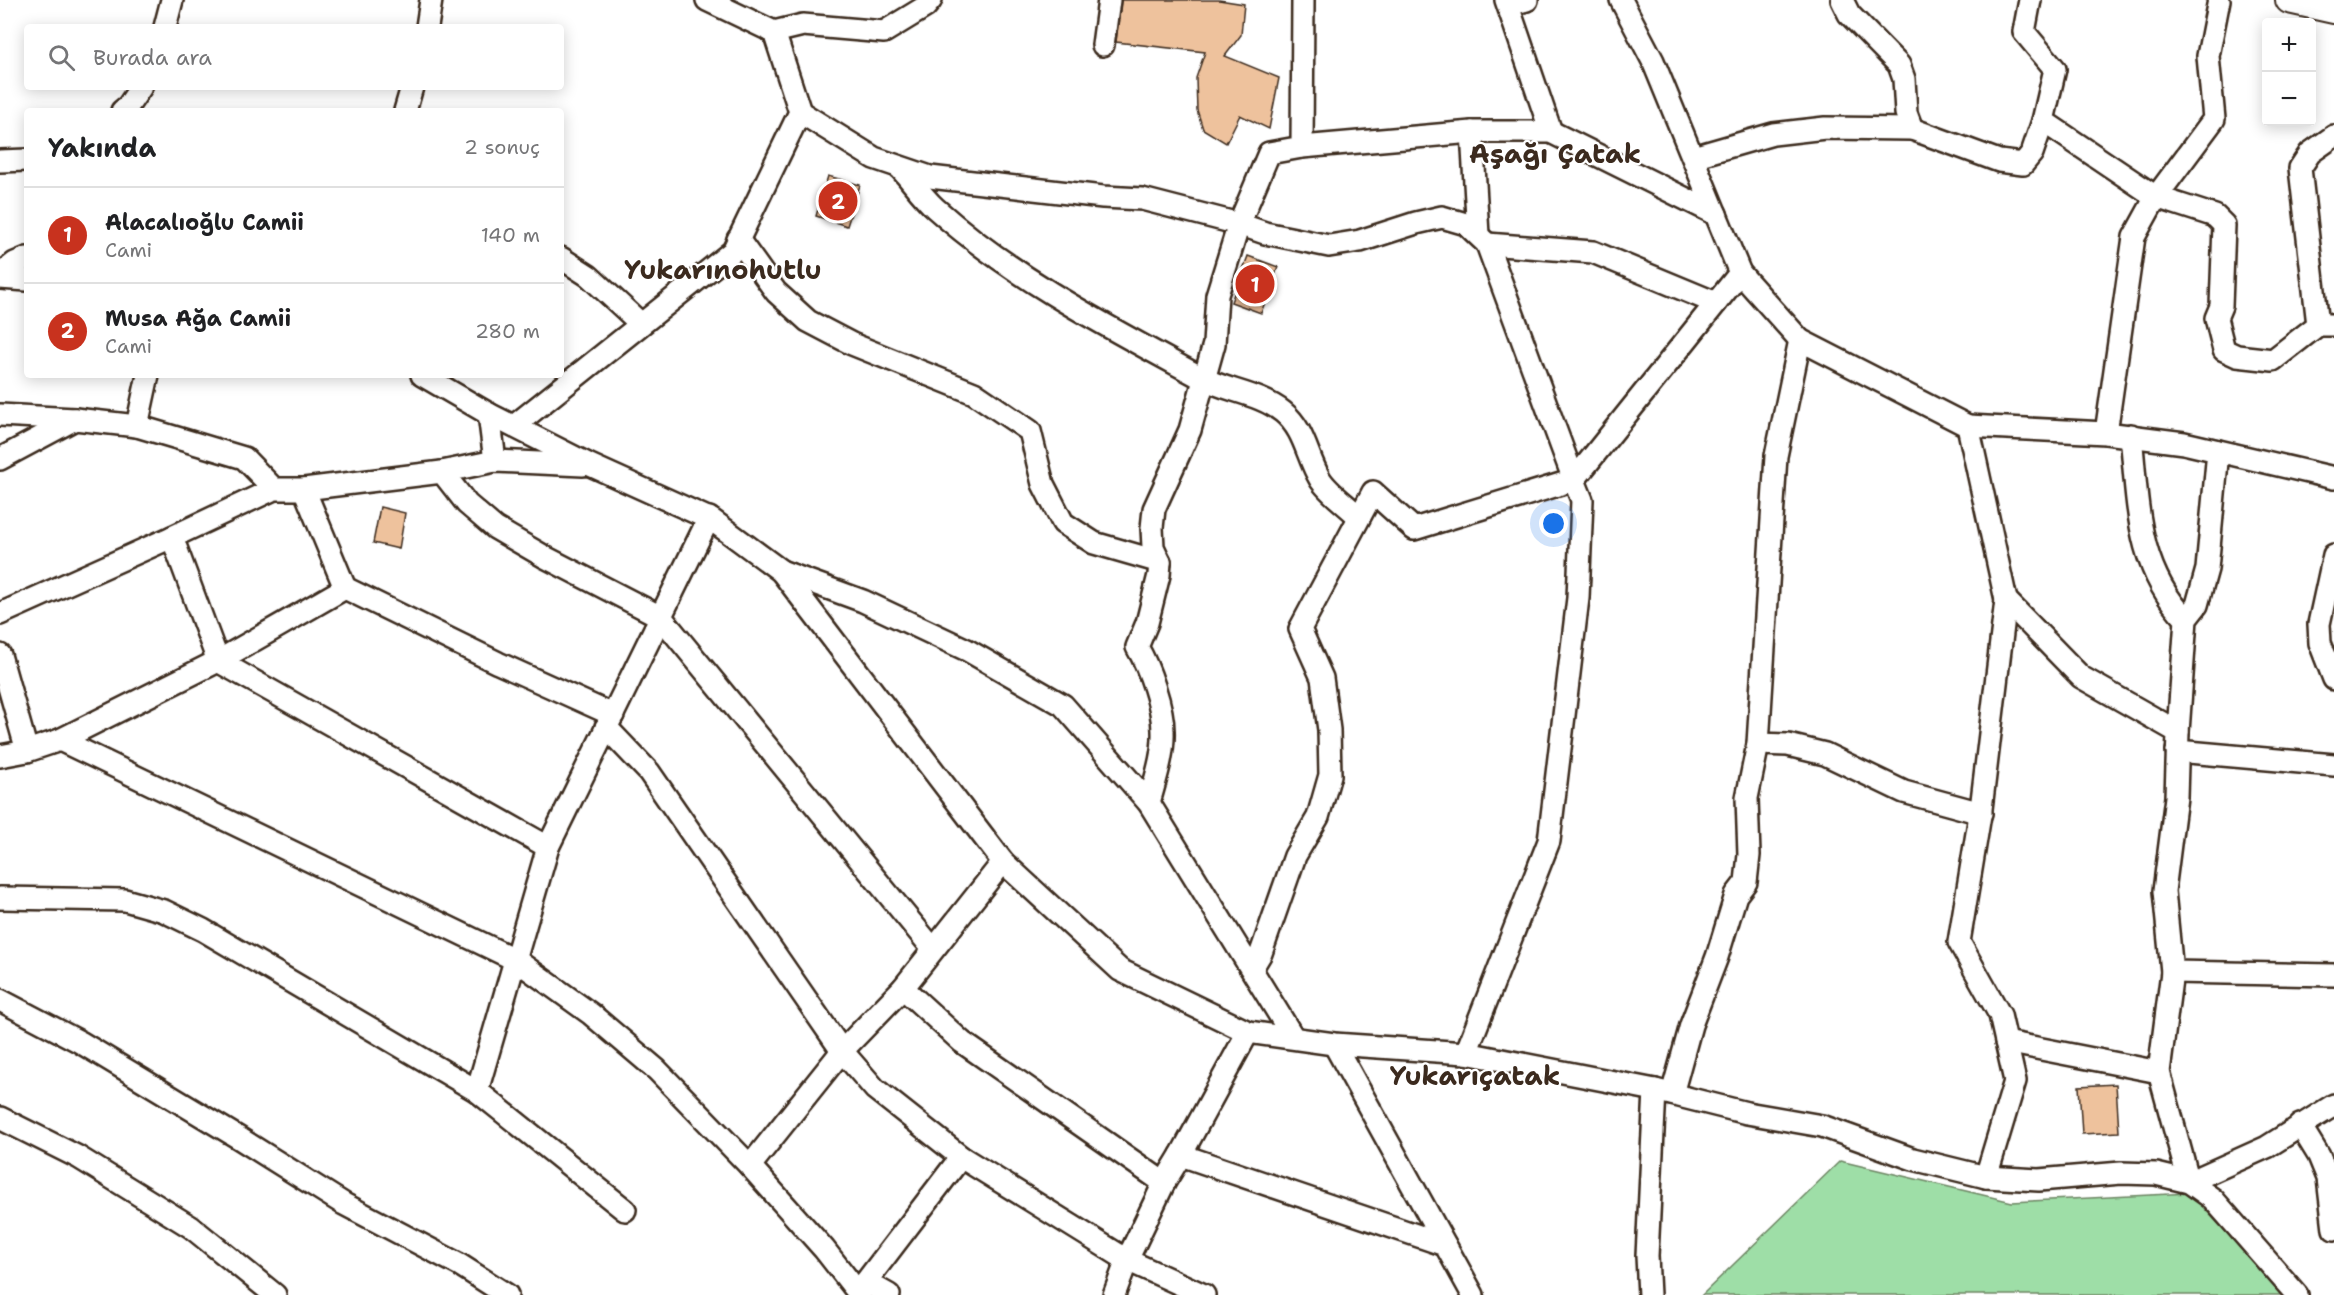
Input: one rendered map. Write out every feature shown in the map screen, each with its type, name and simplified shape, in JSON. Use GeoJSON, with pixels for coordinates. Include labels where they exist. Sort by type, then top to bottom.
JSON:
{"type":"FeatureCollection","features":[{"type":"Feature","properties":{"kind":"street"},"geometry":{"type":"LineString","coordinates":[[166,24],[172,0]]}},
{"type":"Feature","properties":{"kind":"street"},"geometry":{"type":"LineString","coordinates":[[428,24],[432,0]]}},
{"type":"Feature","properties":{"kind":"street"},"geometry":{"type":"LineString","coordinates":[[707,0],[774,32],[803,24],[885,32],[932,0]]}},
{"type":"Feature","properties":{"kind":"street"},"geometry":{"type":"LineString","coordinates":[[1103,45],[1109,0]]}},
{"type":"Feature","properties":{"kind":"street"},"geometry":{"type":"LineString","coordinates":[[1302,147],[1304,0]]}},
{"type":"Feature","properties":{"kind":"street"},"geometry":{"type":"LineString","coordinates":[[1622,0],[1653,61],[1740,273],[1800,340],[1968,426],[2131,435],[2184,443],[2334,478]]}},
{"type":"Feature","properties":{"kind":"street"},"geometry":{"type":"LineString","coordinates":[[1842,0],[1849,14],[1899,65],[1904,78],[1906,113],[1912,129]]}},
{"type":"Feature","properties":{"kind":"street"},"geometry":{"type":"LineString","coordinates":[[1693,157],[1773,134],[1825,128],[1912,129],[1999,161],[2023,164],[2031,153],[2043,121],[2055,69],[2024,32],[2030,0]]}},
{"type":"Feature","properties":{"kind":"street"},"geometry":{"type":"LineString","coordinates":[[2106,433],[2134,237],[2156,197],[2214,119],[2208,56],[2219,0]]}},
{"type":"Feature","properties":{"kind":"street"},"geometry":{"type":"LineString","coordinates":[[2289,0],[2334,10]]}},
{"type":"Feature","properties":{"kind":"street"},"geometry":{"type":"LineString","coordinates":[[1514,2],[1551,132]]}},
{"type":"Feature","properties":{"kind":"street"},"geometry":{"type":"LineString","coordinates":[[774,32],[800,112],[874,158],[930,177],[1103,197],[1142,199],[1265,233],[1329,246],[1360,241],[1442,217],[1466,224],[1483,240],[1593,252],[1716,303]]}},
{"type":"Feature","properties":{"kind":"street"},"geometry":{"type":"LineString","coordinates":[[126,108],[139,90]]}},
{"type":"Feature","properties":{"kind":"street"},"geometry":{"type":"LineString","coordinates":[[406,108],[411,90]]}},
{"type":"Feature","properties":{"kind":"street"},"geometry":{"type":"LineString","coordinates":[[514,426],[733,251],[800,112]]}},
{"type":"Feature","properties":{"kind":"street"},"geometry":{"type":"LineString","coordinates":[[2043,121],[2156,197],[2215,216],[2224,225],[2221,306],[2216,318],[2224,350],[2237,356],[2273,360],[2326,325],[2300,168],[2310,153],[2334,136]]}},
{"type":"Feature","properties":{"kind":"street"},"geometry":{"type":"LineString","coordinates":[[1466,1053],[1549,841],[1578,598],[1582,500],[1483,240],[1472,132]]}},
{"type":"Feature","properties":{"kind":"street"},"geometry":{"type":"LineString","coordinates":[[1149,803],[1161,755],[1163,730],[1152,683],[1144,658],[1137,647],[1147,623],[1159,575],[1160,562],[1153,547],[1154,509],[1190,430],[1214,344],[1217,296],[1239,224],[1269,153],[1302,147],[1472,132],[1551,132],[1716,214]]}},
{"type":"Feature","properties":{"kind":"street"},"geometry":{"type":"LineString","coordinates":[[0,160],[24,160]]}},
{"type":"Feature","properties":{"kind":"street"},"geometry":{"type":"LineString","coordinates":[[898,166],[933,207],[991,253],[1081,312],[1204,379],[1249,394],[1281,410],[1297,425],[1310,460],[1322,481],[1359,517]]}},
{"type":"Feature","properties":{"kind":"street"},"geometry":{"type":"LineString","coordinates":[[738,239],[776,292],[808,321],[852,344],[974,393],[1030,431],[1042,484],[1063,523],[1094,543],[1160,562]]}},
{"type":"Feature","properties":{"kind":"street"},"geometry":{"type":"LineString","coordinates":[[0,276],[15,263],[24,259]]}},
{"type":"Feature","properties":{"kind":"street"},"geometry":{"type":"LineString","coordinates":[[564,260],[590,276],[641,324]]}},
{"type":"Feature","properties":{"kind":"street"},"geometry":{"type":"LineString","coordinates":[[1252,968],[1261,952],[1295,856],[1318,817],[1330,775],[1329,730],[1322,678],[1300,629],[1373,492],[1414,529],[1574,480],[1740,273]]}},
{"type":"Feature","properties":{"kind":"street"},"geometry":{"type":"LineString","coordinates":[[0,276],[24,280]]}},
{"type":"Feature","properties":{"kind":"street"},"geometry":{"type":"LineString","coordinates":[[1649,1295],[1647,1256],[1664,1092],[1717,957],[1736,895],[1746,882],[1749,855],[1747,798],[1758,744],[1776,456],[1800,340]]}},
{"type":"Feature","properties":{"kind":"street"},"geometry":{"type":"LineString","coordinates":[[137,426],[147,378]]}},
{"type":"Feature","properties":{"kind":"street"},"geometry":{"type":"LineString","coordinates":[[427,378],[489,414],[590,465],[709,518],[781,571],[863,601],[957,645],[1064,705],[1149,803],[1293,1037]]}},
{"type":"Feature","properties":{"kind":"street"},"geometry":{"type":"LineString","coordinates":[[489,414],[495,461]]}},
{"type":"Feature","properties":{"kind":"street"},"geometry":{"type":"LineString","coordinates":[[0,415],[75,419],[137,426],[244,458],[274,489]]}},
{"type":"Feature","properties":{"kind":"street"},"geometry":{"type":"LineString","coordinates":[[0,459],[75,419]]}},
{"type":"Feature","properties":{"kind":"street"},"geometry":{"type":"LineString","coordinates":[[1968,426],[2006,600],[1980,813],[1959,942],[2000,1015],[2015,1081],[1986,1177]]}},
{"type":"Feature","properties":{"kind":"street"},"geometry":{"type":"LineString","coordinates":[[2131,435],[2142,536],[2148,557],[2172,604],[2186,619]]}},
{"type":"Feature","properties":{"kind":"street"},"geometry":{"type":"LineString","coordinates":[[2189,1182],[2159,1072],[2172,972],[2164,891],[2176,797],[2186,619],[2197,605],[2207,569],[2218,451]]}},
{"type":"Feature","properties":{"kind":"street"},"geometry":{"type":"LineString","coordinates":[[0,614],[274,489],[304,489],[442,472],[495,461],[590,465]]}},
{"type":"Feature","properties":{"kind":"street"},"geometry":{"type":"LineString","coordinates":[[442,472],[467,504],[495,528],[555,563],[661,617],[933,949]]}},
{"type":"Feature","properties":{"kind":"street"},"geometry":{"type":"LineString","coordinates":[[304,489],[345,588],[498,663],[609,722],[649,772],[842,1051],[875,1089],[961,1157],[1127,1260],[1204,1295]]}},
{"type":"Feature","properties":{"kind":"street"},"geometry":{"type":"LineString","coordinates":[[477,1091],[548,847],[709,518]]}},
{"type":"Feature","properties":{"kind":"street"},"geometry":{"type":"LineString","coordinates":[[172,537],[218,661],[548,847]]}},
{"type":"Feature","properties":{"kind":"street"},"geometry":{"type":"LineString","coordinates":[[2334,555],[2319,624],[2320,643],[2334,679]]}},
{"type":"Feature","properties":{"kind":"street"},"geometry":{"type":"LineString","coordinates":[[781,571],[1003,862],[1120,970],[1248,1032],[1334,1044],[1466,1053],[1664,1092],[1747,1113],[1822,1126],[1913,1159],[1986,1177],[2039,1180],[2121,1173],[2156,1174],[2189,1182],[2213,1199],[2297,1295]]}},
{"type":"Feature","properties":{"kind":"street"},"geometry":{"type":"LineString","coordinates":[[0,756],[27,751],[60,740],[218,661],[345,588]]}},
{"type":"Feature","properties":{"kind":"street"},"geometry":{"type":"LineString","coordinates":[[2006,600],[2081,677],[2178,741],[2334,765]]}},
{"type":"Feature","properties":{"kind":"street"},"geometry":{"type":"LineString","coordinates":[[0,655],[27,751]]}},
{"type":"Feature","properties":{"kind":"street"},"geometry":{"type":"LineString","coordinates":[[60,740],[516,960],[591,1014],[657,1070],[750,1166],[862,1290],[889,1295]]}},
{"type":"Feature","properties":{"kind":"street"},"geometry":{"type":"LineString","coordinates":[[1758,744],[1788,745],[1825,754],[1904,792],[1980,813]]}},
{"type":"Feature","properties":{"kind":"street"},"geometry":{"type":"LineString","coordinates":[[750,1166],[842,1051],[903,988],[1003,862]]}},
{"type":"Feature","properties":{"kind":"street"},"geometry":{"type":"LineString","coordinates":[[0,898],[124,900],[164,911],[240,950],[477,1091],[625,1210]]}},
{"type":"Feature","properties":{"kind":"street"},"geometry":{"type":"LineString","coordinates":[[2172,972],[2334,975]]}},
{"type":"Feature","properties":{"kind":"street"},"geometry":{"type":"LineString","coordinates":[[903,988],[962,1042],[1164,1183]]}},
{"type":"Feature","properties":{"kind":"street"},"geometry":{"type":"LineString","coordinates":[[0,1000],[80,1042],[344,1204],[460,1265],[507,1295]]}},
{"type":"Feature","properties":{"kind":"street"},"geometry":{"type":"LineString","coordinates":[[1113,1295],[1164,1183],[1248,1032]]}},
{"type":"Feature","properties":{"kind":"street"},"geometry":{"type":"LineString","coordinates":[[2006,1042],[2159,1072]]}},
{"type":"Feature","properties":{"kind":"street"},"geometry":{"type":"LineString","coordinates":[[1334,1044],[1470,1294]]}},
{"type":"Feature","properties":{"kind":"street"},"geometry":{"type":"LineString","coordinates":[[2189,1182],[2267,1147],[2334,1105]]}},
{"type":"Feature","properties":{"kind":"street"},"geometry":{"type":"LineString","coordinates":[[0,1119],[78,1157],[191,1227],[275,1295]]}},
{"type":"Feature","properties":{"kind":"street"},"geometry":{"type":"LineString","coordinates":[[2300,1125],[2319,1156],[2328,1178],[2334,1229]]}},
{"type":"Feature","properties":{"kind":"street"},"geometry":{"type":"LineString","coordinates":[[1180,1155],[1445,1245]]}},
{"type":"Feature","properties":{"kind":"street"},"geometry":{"type":"LineString","coordinates":[[862,1290],[961,1157]]}},
{"type":"Feature","properties":{"kind":"green space"},"geometry":{"type":"Polygon","coordinates":[[[1840,1161],[2012,1202],[2190,1193],[2284,1295],[1702,1295],[1840,1161]]]}},
{"type":"Feature","properties":{"kind":"building"},"geometry":{"type":"Polygon","coordinates":[[[1121,0],[1219,0],[1244,4],[1241,35],[1225,56],[1279,78],[1269,129],[1240,115],[1226,143],[1203,129],[1197,110],[1196,78],[1205,52],[1116,42],[1121,0]]]}},
{"type":"Feature","properties":{"kind":"building"},"geometry":{"type":"Polygon","coordinates":[[[828,176],[860,185],[847,226],[816,216],[828,176]]]}},
{"type":"Feature","properties":{"kind":"building"},"geometry":{"type":"Polygon","coordinates":[[[1248,256],[1278,267],[1261,313],[1231,302],[1248,256]]]}},
{"type":"Feature","properties":{"kind":"building"},"geometry":{"type":"Polygon","coordinates":[[[380,507],[405,513],[399,549],[373,543],[380,507]]]}},
{"type":"Feature","properties":{"kind":"building"},"geometry":{"type":"Polygon","coordinates":[[[2116,1084],[2119,1132],[2082,1134],[2079,1086],[2116,1084]]]}},
{"type":"Feature","properties":{"kind":"place","name":"Musa Ağa Camii"},"geometry":{"type":"Point","coordinates":[838,201]}},
{"type":"Feature","properties":{"kind":"place","name":"Alacalıoğlu Camii"},"geometry":{"type":"Point","coordinates":[1255,284]}},
{"type":"Feature","properties":{"kind":"district","name":"Aşağı Çatak"},"geometry":{"type":"Point","coordinates":[1555,154]}},
{"type":"Feature","properties":{"kind":"district","name":"Yukarınohutlu"},"geometry":{"type":"Point","coordinates":[723,270]}},
{"type":"Feature","properties":{"kind":"district","name":"Yukarıçatak"},"geometry":{"type":"Point","coordinates":[1475,1076]}}]}
